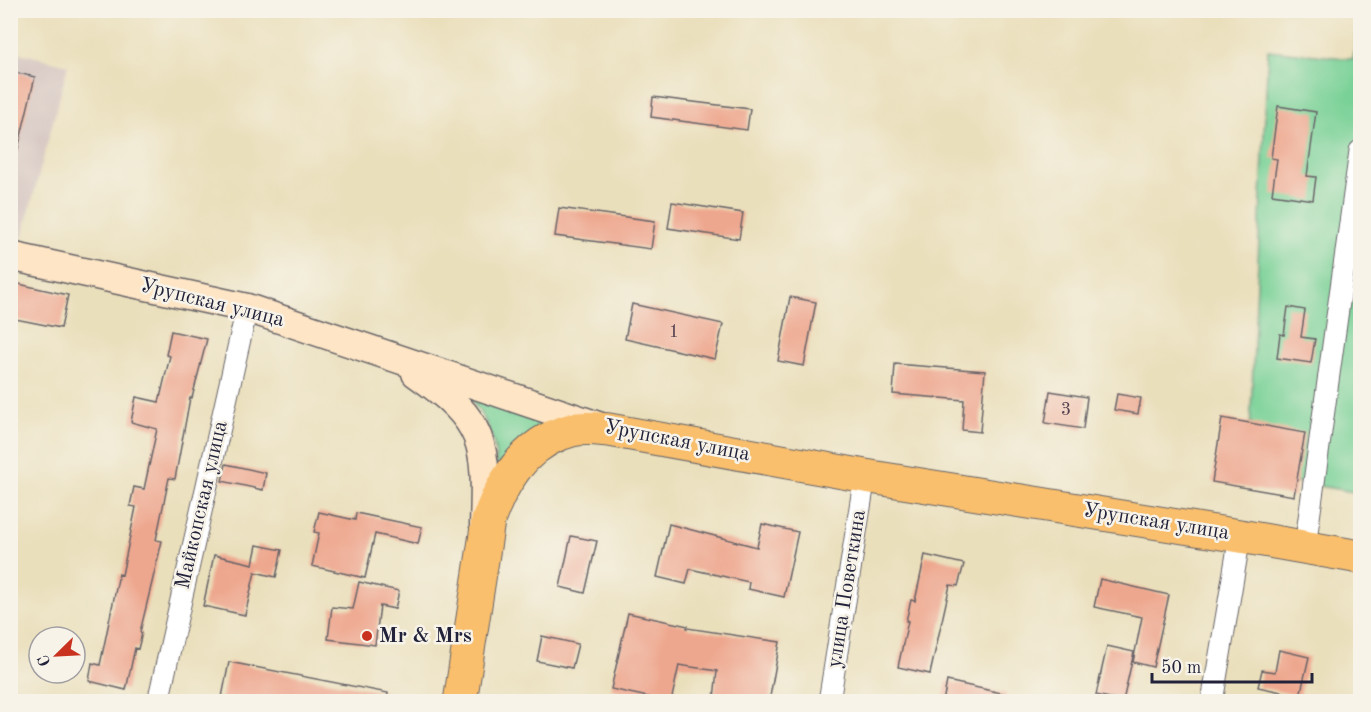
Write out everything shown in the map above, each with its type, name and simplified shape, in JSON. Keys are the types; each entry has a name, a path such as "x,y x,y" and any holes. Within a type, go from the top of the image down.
{"main road":[{"path":"460,702 488,521 497,496 508,476 526,456 552,437 573,429 609,430"},
{"name":"Урупская улица","path":"609,430 865,476 1360,557"}],"street":[{"path":"1305,548 1360,152"},
{"name":"Урупская улица","path":"10,256 247,308 609,430"},
{"name":"Майкопская улица","path":"158,702 247,308"},
{"path":"381,353 437,388 456,404 471,422 480,441 486,477 483,554"},
{"name":"улица Поветкина","path":"829,702 865,476"},
{"path":"1212,702 1240,536"}],"shaded area":[{"path":"11,51 68,65 21,242 11,239"}],"green space":[{"path":"1360,11 1360,493 1248,474 1268,50 1353,59"},
{"path":"467,394 544,424 496,467 496,456 489,428"}],"building":[{"path":"10,71 35,77 17,153 10,152"},
{"path":"653,97 750,109 747,130 651,117"},
{"path":"1278,106 1316,112 1307,176 1316,177 1313,200 1272,194 1277,159 1271,158"},
{"path":"672,202 743,213 739,239 668,228"},
{"path":"559,208 655,221 651,249 555,236"},
{"path":"10,282 68,295 61,328 10,318"},
{"path":"790,297 816,302 804,366 778,361"},
{"path":"632,304 723,324 715,359 625,339"},
{"path":"1288,307 1305,310 1301,337 1315,339 1311,363 1277,358 1280,334 1284,335"},
{"path":"171,331 207,339 192,398 190,398 175,479 169,478 156,540 162,541 140,632 142,633 138,649 135,648 126,690 89,681 92,663 100,665 119,574 122,575 136,507 130,506 134,487 144,489 157,429 131,422 136,397 159,402 170,356 166,355"},
{"path":"895,364 985,371 980,432 962,430 964,400 893,394"},
{"path":"1050,391 1087,397 1083,429 1045,423"},
{"path":"1117,394 1141,398 1138,414 1114,410"},
{"path":"1222,418 1305,433 1294,496 1212,482"},
{"path":"226,464 266,473 263,490 222,481"},
{"path":"319,512 355,520 356,513 422,527 418,544 375,534 365,578 312,566 319,533 314,532"},
{"path":"669,524 757,547 762,524 798,532 784,597 748,589 749,582 690,569 686,584 657,577"},
{"path":"571,536 597,541 585,593 560,587"},
{"path":"257,545 282,550 276,577 255,572 245,615 203,606 214,555 253,564"},
{"path":"925,555 964,564 958,586 950,585 930,674 898,667 911,600 915,601"},
{"path":"1100,579 1169,595 1153,667 1133,662 1142,617 1094,607"},
{"path":"359,582 399,591 395,609 380,606 375,645 328,639 332,607 353,609"},
{"path":"628,613 688,626 687,628 780,642 769,702 714,698 717,671 679,665 671,702 611,689"},
{"path":"542,636 578,644 572,668 537,661"},
{"path":"1107,646 1134,652 1123,701 1096,695"},
{"path":"1279,650 1309,657 1300,696 1258,687 1262,670 1275,672"},
{"path":"229,662 388,693 387,702 221,702"},
{"path":"947,681 1006,694 1005,702 943,702"}],"place":[{"name":"Mr & Mrs","path":"367,636"}]}
